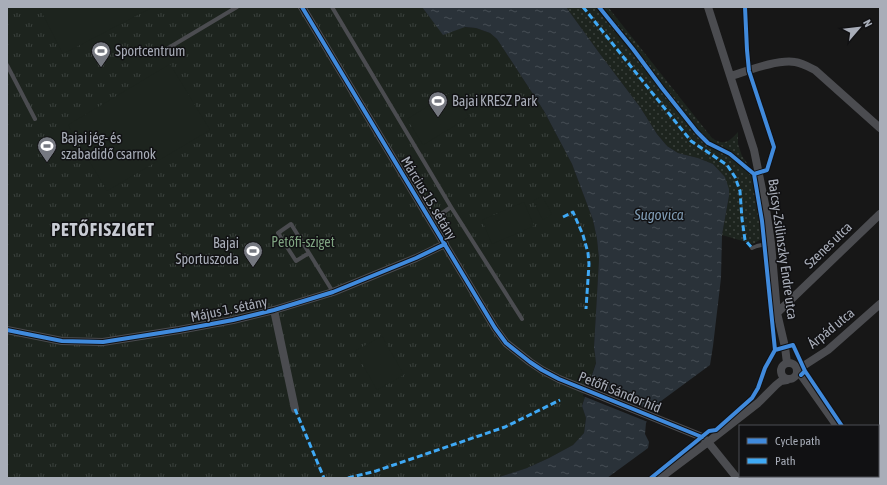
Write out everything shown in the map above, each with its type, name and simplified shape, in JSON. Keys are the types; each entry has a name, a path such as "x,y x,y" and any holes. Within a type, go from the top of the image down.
{"street":[{"name":"Március 15. sétány","path":"302,7 495,328 506,343 530,362 560,379"},
{"name":"Bajcsy-Zsilinszky Endre utca","path":"708,7 754,150 771,243 777,313 785,347 784,371"},
{"path":"731,76 781,62 794,62 805,65 815,70 880,128"},
{"name":"Szenes utca","path":"777,313 880,214"},
{"name":"Május 1. sétány","path":"7,330 62,341 103,342 233,320 274,310 333,292 416,258 445,244"},
{"name":"Árpád utca","path":"784,371 794,378 797,371 828,350 880,304"},
{"path":"274,310 295,409"},
{"path":"660,478 758,403 776,385 784,371 794,364 797,371 836,425"},
{"name":"Petőfi Sándor híd","path":"560,379 702,437 708,442"},
{"path":"708,442 736,478"}],"lane":[{"path":"165,50 237,7"},
{"path":"332,7 451,207 522,319"},
{"path":"7,65 35,119"},
{"path":"431,221 451,207"},
{"path":"309,253 296,261 278,233 291,224 309,253 333,292"},
{"path":"752,248 771,243"}],"green space":[{"name":"Petőfi-sziget","path":"7,7 422,7 443,34 464,27 476,28 490,33 497,39 544,111 572,164 593,220 599,259 594,347 596,362 582,406 586,418 584,433 573,445 549,458 527,468 496,478 7,478"},
{"path":"39,7 153,7 63,54"},
{"path":"566,7 608,7 712,138 720,142 726,142 738,132 738,144 742,156 752,175 763,238 753,244 722,235 729,196 725,177 713,164 698,158 678,153 667,146"},
{"path":"170,64 210,130 107,191 68,125"},
{"name":"Bajai KRESZ Park","path":"453,91 469,117 423,145 407,119"},
{"path":"542,196 552,214 543,220 533,201"},
{"path":"524,202 534,226 492,244 482,220"},
{"path":"382,336 404,375 377,390 355,351"}],"water":[{"name":"Sugovica","path":"422,7 566,7 667,146 678,153 698,158 713,164 725,177 729,189 729,196 722,235 721,278 710,365 657,404 646,423 645,434 649,442 648,448 607,478 496,478 527,468 549,458 573,445 584,433 586,418 582,406 596,363 594,347 599,259 597,239 593,220 572,164 544,111 497,39 490,33 476,28 465,27 443,35"}],"pier":[{"path":"587,384 655,412 648,422 583,396"}],"marked path":[{"path":"583,7 691,141 727,165 735,177 740,191 745,240 752,248"},
{"path":"563,217 573,212 583,235 588,253 589,264 586,309"},
{"path":"348,478 376,471 505,427 560,400"},
{"path":"295,409 324,478"}],"cycle path":[{"path":"302,7 495,328 506,343 530,362 559,379 702,437"},
{"path":"599,7 697,132 708,143 730,154 754,174 762,221 775,350 765,368 758,388 752,398 716,430 709,431 651,478"},
{"path":"745,7 749,71 774,147 767,170 754,174"},
{"path":"7,330 62,341 103,342 233,320 274,310 333,292 416,258 445,244"},
{"path":"775,350 793,345 805,371 801,375"},
{"path":"805,371 841,425"}],"place":[{"name":"Sportcentrum","path":"101,68"},
{"name":"Bajai KRESZ Park","path":"438,118"},
{"name":"Bajai jég- és szabadidő csarnok","path":"47,163"},
{"name":"Bajai Sportuszoda","path":"253,268"}],"district":[{"name":"PETŐFISZIGET","path":"103,230"}]}
